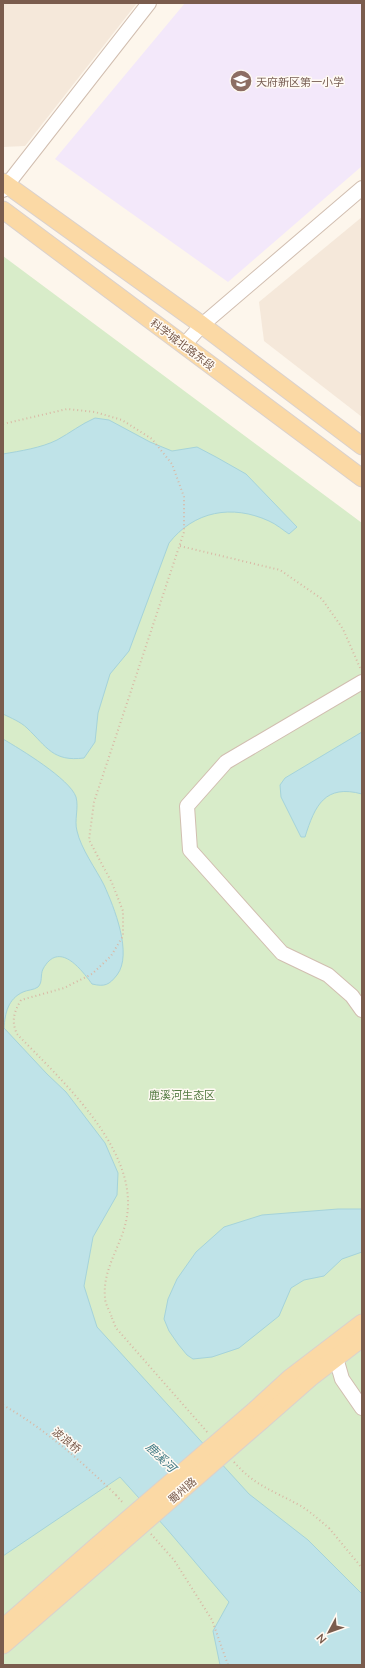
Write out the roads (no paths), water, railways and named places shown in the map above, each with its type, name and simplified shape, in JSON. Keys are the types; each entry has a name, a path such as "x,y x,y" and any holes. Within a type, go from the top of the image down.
{"main road":[{"path":"4,186 202,325 362,446"},
{"name":"科学城北路东段","path":"3,210 362,478"},
{"name":"蜀州路","path":"257,1416 290,1378 362,1323"},
{"name":"蜀州路","path":"3,1628 102,1550 257,1416 362,1338"},
{"name":"蜀州路","path":"3,1645 102,1550"}],"street":[{"path":"4,186 148,3"},
{"path":"184,346 202,325 362,188"},
{"path":"362,682 226,762 187,806 190,850 282,953 328,975 352,996 362,1010"},
{"path":"336,1358 342,1378 362,1408"}],"water":[{"path":"95,418 109,420 150,442 172,451 197,447 216,457 246,474 297,527 289,534 272,522 255,516 228,512 202,517 179,532 169,543 129,651 110,674 98,713 95,742 84,758 73,759 65,758 51,752 25,726 3,714 3,454 51,443"},
{"path":"362,732 362,794 339,792 330,795 323,800 313,815 305,837 301,837 281,797 280,785 285,778"},
{"name":"鹿溪河","path":"3,739 55,773 72,790 77,801 76,827 79,838 108,894 117,918 123,943 121,966 117,975 109,983 104,985 92,984 76,965 63,957 56,957 49,961 43,969 38,987 23,992 14,998 6,1012 4,1028 66,1092 105,1143 118,1173 117,1195 93,1237 84,1286 97,1327 249,1494 308,1540 362,1594 362,1665 220,1665 213,1631 229,1602 120,1477 3,1556"},
{"path":"338,1209 362,1209 362,1252 342,1259 324,1276 304,1280 291,1288 279,1316 239,1348 212,1357 193,1359 187,1355 169,1331 164,1319 168,1299 177,1279 196,1252 224,1227 262,1215"}],"place":[{"name":"天府新区第一小学","path":"241,81"}],"park label":[{"name":"鹿溪河生态区","path":"182,1094"}]}
